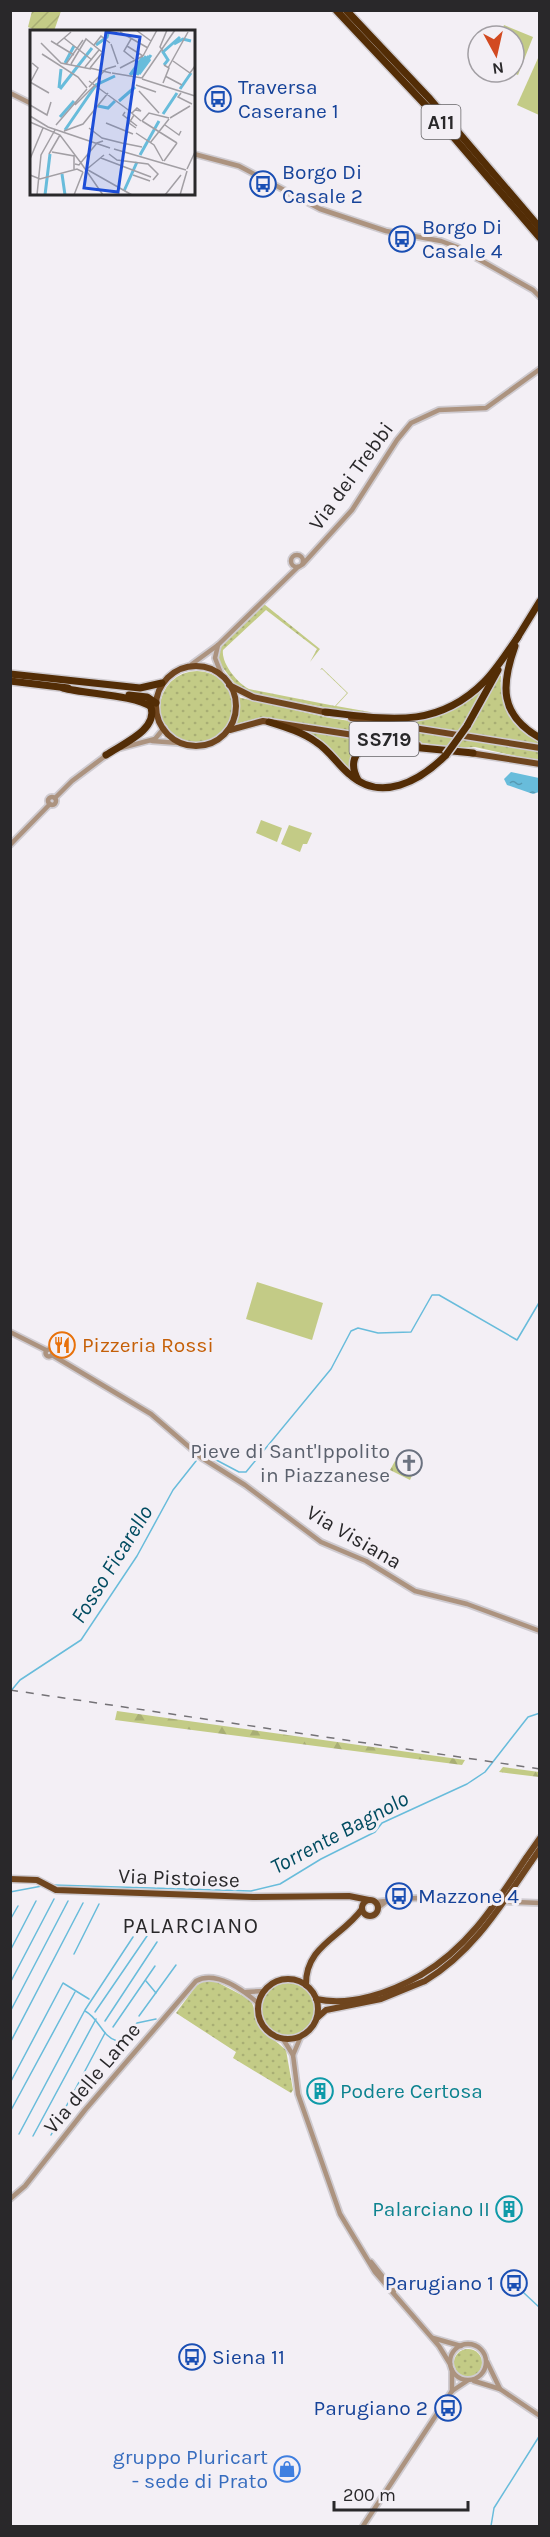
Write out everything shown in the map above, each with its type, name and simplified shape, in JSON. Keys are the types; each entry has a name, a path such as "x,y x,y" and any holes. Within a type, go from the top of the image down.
{"highway":[{"name":"A11","path":"336,10 431,111 540,238"},
{"name":"A11","path":"346,10 430,99 540,228"},
{"path":"269,722 318,743 359,782 375,788 401,785 423,775 446,755 467,726 540,601"},
{"path":"326,712 389,720 422,717 442,711 466,698 486,680 518,638"},
{"path":"518,638 507,669 506,698 510,710 522,728 540,738"},
{"path":"10,674 140,688 162,683"},
{"path":"10,681 143,696 156,703"},
{"path":"63,687 84,693 141,701 151,707 153,717 149,725 106,755"},
{"path":"359,782 354,773 355,754 370,743 473,753"}],"main road":[{"name":"SS719","path":"179,743 195,748 208,747 222,740 230,730 236,707 229,685 222,676 208,667 192,664"},
{"path":"179,743 164,728 156,703 162,683 174,670 192,664"},
{"name":"SS719","path":"229,685 253,697 326,712 540,748"},
{"name":"SS719","path":"230,730 251,722 269,722 540,764"},
{"path":"355,1920 375,1914 374,1903 362,1908 355,1920 316,1953 307,1968 291,1979 278,1981 264,1991 258,2003 262,2024 271,2034 283,2039 301,2036 310,2029 317,2018 329,2009 388,1997 423,1978 471,1935 528,1860 540,1838"},
{"path":"528,1860 540,1850"},
{"name":"Via Pistoiese","path":"10,1879 39,1880 56,1890 253,1898 349,1896 374,1903"},
{"path":"349,1896 369,1916"},
{"path":"306,1985 307,1968"},
{"path":"316,1999 334,2002 366,1997 423,1978"},
{"path":"291,1979 306,1985 316,1999 317,2018"}],"street":[{"path":"10,93 30,103"},
{"path":"195,154 239,166 320,209 386,231 441,241 540,292"},
{"path":"533,290 540,297"},
{"name":"Via dei Trebbi","path":"298,567 317,550 352,510 397,440 411,423 439,410 486,408 540,369"},
{"name":"Via dei Trebbi","path":"300,555 317,550"},
{"path":"290,575 293,556 300,555 303,564"},
{"path":"192,664 218,645 298,567 291,564"},
{"path":"218,645 216,658 222,676"},
{"path":"10,845 50,804 50,798 55,798 72,781 106,755 149,741 159,735 164,728"},
{"path":"149,741 179,743"},
{"name":"Via Visiana","path":"10,1332 46,1350 46,1355 52,1355 151,1414 202,1458 245,1485 321,1542 366,1561 415,1591 467,1604 540,1631"},
{"name":"Via Pistoiese","path":"374,1903 416,1898 540,1903"},
{"name":"Via delle Lame","path":"10,2199 25,2186 85,2110 199,1978 214,1978 246,1992"},
{"path":"246,1992 264,1991"},
{"path":"246,1992 258,2003"},
{"path":"293,2055 301,2036"},
{"path":"283,2039 293,2055 301,2106 335,2201 346,2226 365,2256 381,2272 458,2377 500,2389 540,2415"},
{"path":"430,2337 461,2346 477,2346 484,2353 486,2362 500,2389"},
{"path":"452,2391 453,2353 461,2346"},
{"path":"363,2526 452,2391 483,2374 486,2362"}],"green space":[{"path":"32,11 61,11 54,30 35,30 28,27"},
{"path":"526,34 533,37 526,55"},
{"path":"539,56 540,115 517,105"},
{"path":"264,604 320,649 310,662 317,649 266,610 223,650 227,666 240,682 249,689 335,706 347,693 322,669 320,670 322,668 348,693 336,706 370,712 375,717 245,692 236,685 217,660 218,650"},
{"path":"197,671 218,677 228,687 234,708 228,729 218,739 197,745 176,739 166,729 160,708 166,687 176,677"},
{"path":"498,676 501,676 502,697 510,715 522,730 539,741 538,744 397,723 441,714 480,687 482,691 464,723 471,725"},
{"path":"237,697 330,718 539,750 539,761 475,747 456,748 259,718 236,724"},
{"path":"297,729 373,741 351,764 351,773"},
{"path":"261,820 282,828 277,842 256,833"},
{"path":"289,825 312,833 300,852 281,844"},
{"path":"257,1282 323,1303 312,1340 246,1319"},
{"path":"395,1461 414,1471 410,1480 390,1470"},
{"path":"117,1711 465,1760 462,1765 115,1720"},
{"path":"503,1767 539,1772 539,1777 499,1772"},
{"path":"205,1980 215,1981 251,2000 261,2029 286,2050 293,2090 291,2093 233,2058 236,2052 176,2013 196,1986"},
{"path":"288,1983 298,1985 307,1991 313,2000 315,2010 313,2020 307,2029 298,2035 288,2037 278,2035 269,2029 263,2020 261,2010 263,2000 269,1991 278,1985"},
{"path":"468,2349 478,2353 482,2363 478,2373 468,2377 458,2373 454,2363 458,2353"}],"water":[{"path":"511,772 539,778 539,792 533,794 507,785 504,779"}],"waterway":[{"name":"Fosso Ficarello","path":"203,1453 239,1472 246,1472 331,1369 351,1331 358,1328 378,1333 411,1332 432,1295 439,1295 517,1340 540,1301"},
{"name":"Fosso Ficarello","path":"10,1692 20,1680 81,1640 137,1556 173,1490 196,1461"},
{"name":"Torrente Bagnolo","path":"53,1885 251,1891 280,1884 321,1859 375,1832 382,1823 467,1784 485,1772 528,1717 540,1713"},
{"name":"Torrente Bagnolo","path":"10,1892 42,1886"},
{"path":"10,1983 54,1899"},
{"path":"10,1951 36,1901"},
{"path":"10,2012 68,1901"},
{"path":"10,2043 83,1903"},
{"path":"74,1954 99,1904"},
{"path":"10,1920 18,1906"},
{"path":"95,2012 147,1936"},
{"path":"19,2134 85,2010 133,1937"},
{"path":"105,2021 157,1942"},
{"path":"139,2016 176,1965"},
{"path":"113,2027 155,1966"},
{"path":"146,1981 156,1993"},
{"path":"10,2083 63,1983 89,1999"},
{"path":"10,2112 75,1992"},
{"path":"85,2011 94,2018 108,2036 117,2041 137,2023 156,2019"},
{"path":"33,2136 96,2019"},
{"path":"51,2135 105,2033"},
{"path":"524,2293 540,2308"},
{"path":"491,2526 494,2508 540,2435"}],"railway":[{"path":"10,1690 540,1769"}],"place":[{"name":"Traversa Caserane 1","path":"218,99"},
{"name":"Borgo Di Casale 2","path":"263,184"},
{"name":"Borgo Di Casale 4","path":"402,239"},
{"name":"Pizzeria Rossi","path":"62,1345"},
{"name":"Pieve di Sant'Ippolito in Piazzanese","path":"409,1463"},
{"name":"Mazzone 4","path":"399,1896"},
{"name":"Podere Certosa","path":"320,2091"},
{"name":"Palarciano II","path":"509,2209"},
{"name":"Parugiano 1","path":"514,2283"},
{"name":"Siena 11","path":"192,2357"},
{"name":"Parugiano 2","path":"448,2408"},
{"name":"gruppo Pluricart - sede di Prato","path":"287,2469"}],"district":[{"name":"PALARCIANO","path":"191,1925"}]}
